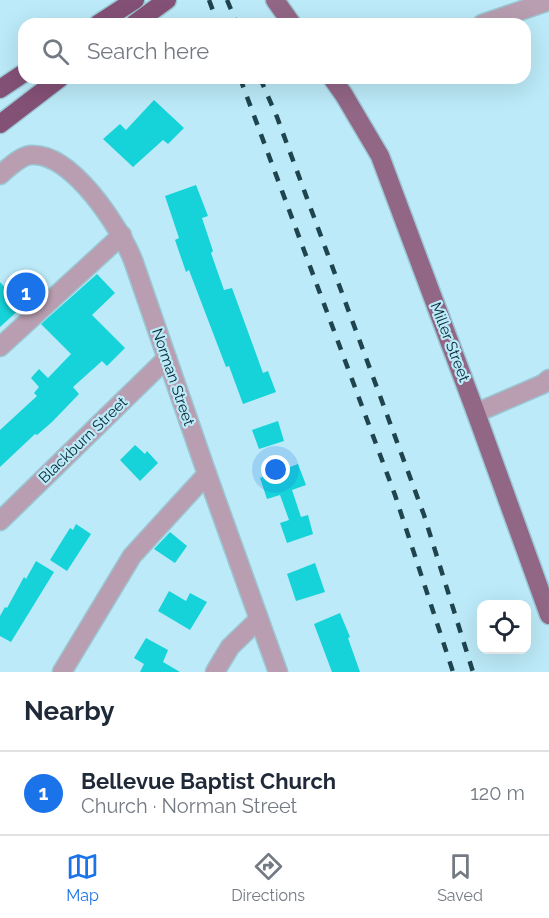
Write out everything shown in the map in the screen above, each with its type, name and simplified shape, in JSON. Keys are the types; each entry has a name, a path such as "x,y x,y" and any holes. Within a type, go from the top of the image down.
{"highway":[{"path":"107,18 135,0"},
{"path":"142,18 164,2"},
{"path":"0,89 18,77"},
{"path":"0,124 52,84"}],"main road":[{"path":"274,0 288,18"},
{"name":"Miller Street","path":"336,84 380,156 549,615"}],"street":[{"path":"499,18 549,0"},
{"name":"Norman Street","path":"0,175 13,164 30,155 46,157 65,168 99,200 122,235 133,260 278,672"},
{"path":"0,347 122,235"},
{"name":"Blackburn Street","path":"0,521 167,358"},
{"path":"476,412 543,384 549,379"},
{"path":"62,672 132,556 207,474"},
{"path":"215,672 230,647 259,619"}],"building":[{"path":"154,100 184,128 168,144 163,140 133,167 103,139 120,124 126,130"},
{"path":"196,185 208,216 202,218 224,290 232,288 263,373 268,371 276,392 243,404 229,366 226,367 189,270 186,272 175,240 179,238 165,196"},
{"path":"97,274 115,293 92,315 125,348 107,366 102,361 73,387 79,394 52,422 37,435 35,434 0,467 0,430 37,396 34,393 39,387 31,378 39,369 48,378 71,354 41,324"},
{"path":"0,282 22,307 0,327"},
{"path":"278,421 284,441 259,449 252,430"},
{"path":"135,445 145,454 147,451 158,463 140,481 120,460"},
{"path":"298,464 306,485 292,490 301,517 308,515 313,534 287,543 280,523 289,520 280,495 267,499 260,478"},
{"path":"76,524 91,534 67,571 50,560 70,528 73,530"},
{"path":"170,532 187,546 175,563 154,549"},
{"path":"36,561 54,572 11,642 0,636 0,616"},
{"path":"315,563 325,592 296,601 287,574"},
{"path":"169,591 186,601 190,593 207,602 190,630 158,611"},
{"path":"340,613 360,672 332,672 314,624"},
{"path":"146,638 168,650 163,662 180,672 140,672 144,664 134,658"}],"railway":[{"path":"209,0 216,18"},
{"path":"227,0 234,18"},
{"path":"242,84 395,495 453,672"},
{"path":"263,84 277,117 424,515 473,672"}],"place":[{"name":"Bellevue Baptist Church","path":"26,292"}]}
